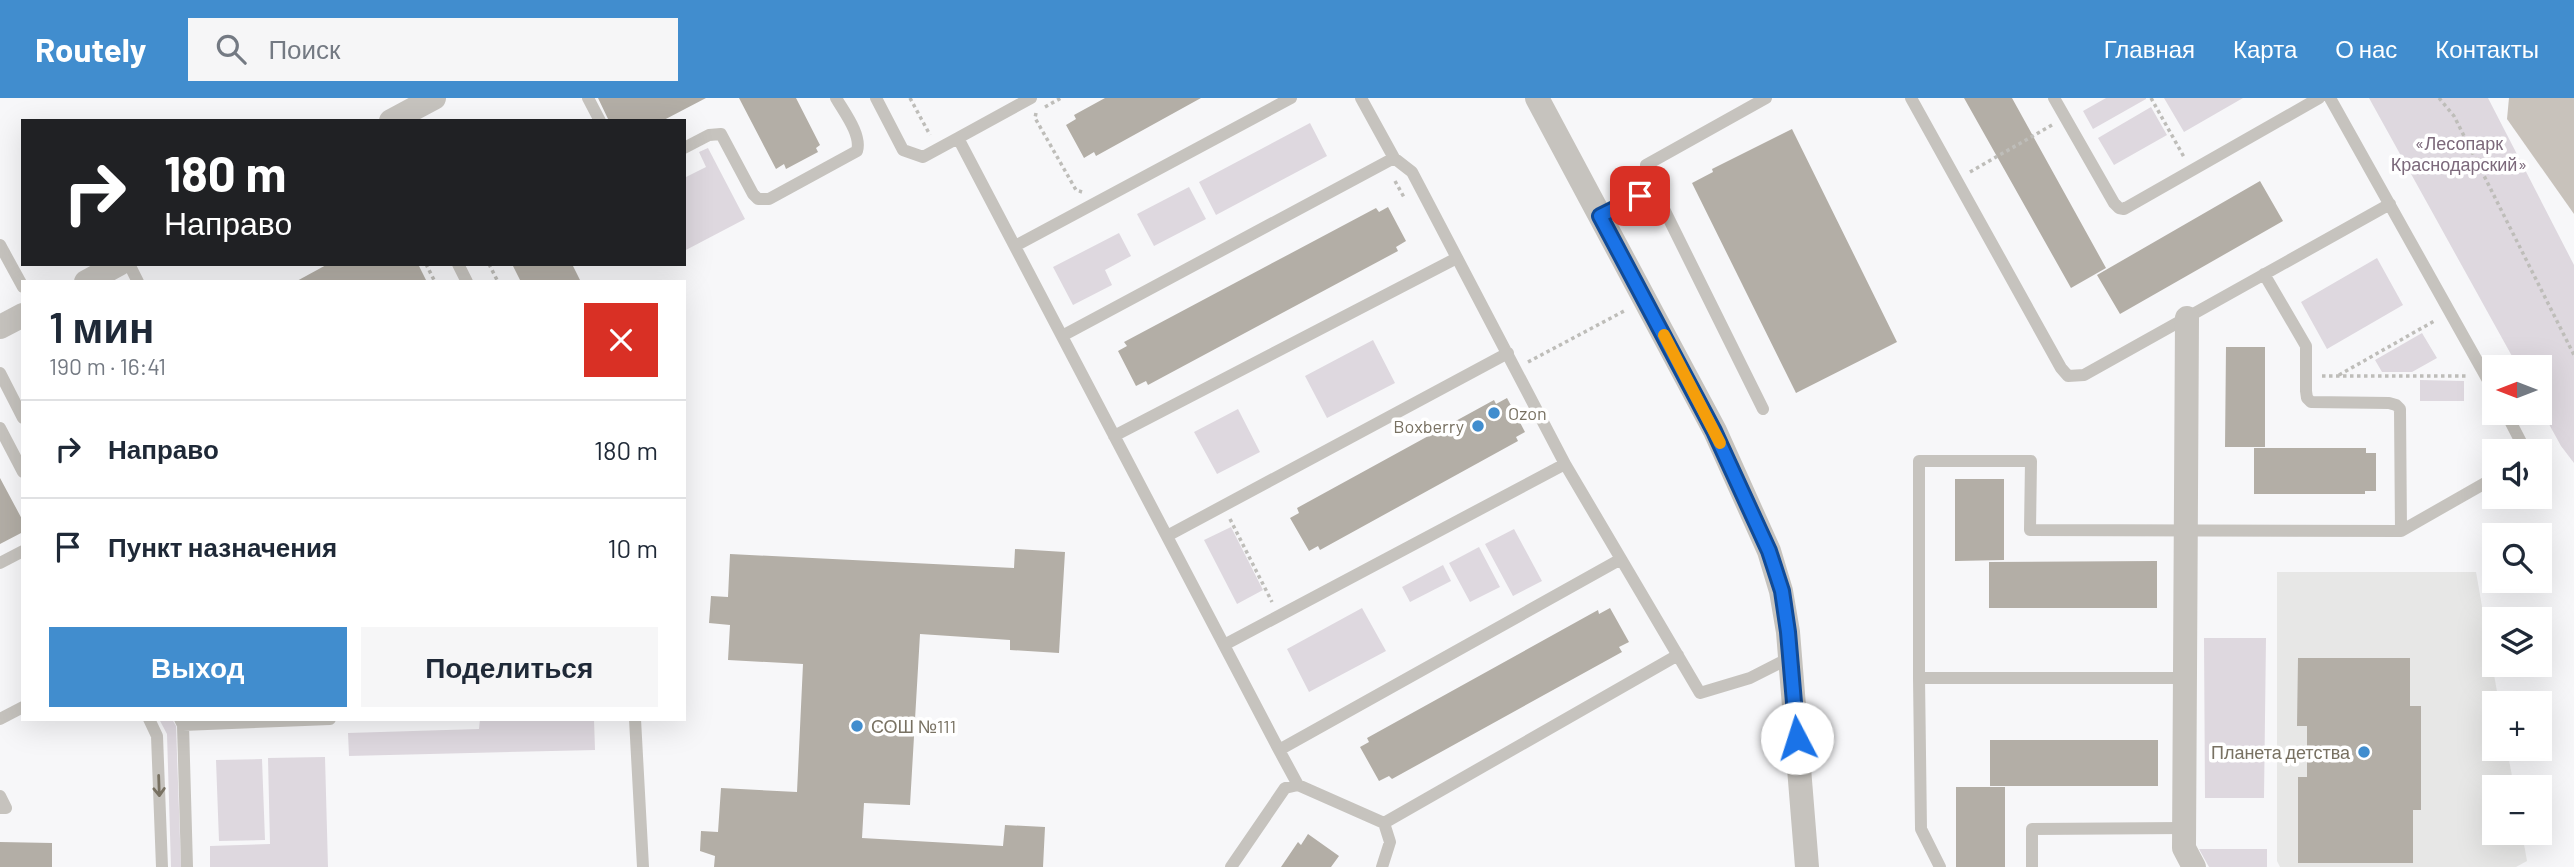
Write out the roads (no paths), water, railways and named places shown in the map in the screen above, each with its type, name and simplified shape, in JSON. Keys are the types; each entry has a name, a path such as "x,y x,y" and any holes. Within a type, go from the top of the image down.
{"street":[{"path":"395,119 434,98"},
{"path":"1537,98 1714,431 1769,551 1782,591 1791,657 1807,867"},
{"path":"90,280 115,266"},
{"path":"0,327 21,316"},
{"path":"2187,318 2185,848 2194,867"}],"lane":[{"path":"588,98 599,119"},
{"path":"686,147 709,135 720,134 753,194 758,199 769,199 857,151 857,137 836,98"},
{"path":"876,98 903,150 923,157 1031,98"},
{"path":"1015,246 1291,98"},
{"path":"1361,98 1394,158 1412,172 1565,464 1700,692 1750,678 1791,657"},
{"path":"1763,409 1646,174 1646,165 1766,98"},
{"path":"1911,98 2061,369 2068,376 2084,375 2390,204"},
{"path":"2054,98 2119,208 2129,207 2319,98"},
{"path":"2330,98 2482,371"},
{"path":"958,138 1298,785"},
{"path":"1062,335 1394,158"},
{"path":"1600,216 1654,189"},
{"path":"0,245 21,283"},
{"path":"1114,436 1457,258"},
{"path":"2264,274 2306,346 2306,398 2311,402 2389,403 2400,409 2401,531"},
{"path":"1167,536 1508,353"},
{"path":"0,373 21,414"},
{"path":"0,428 21,468"},
{"path":"1940,867 1921,829 1919,461 2031,461 2030,530 2401,531 2482,485"},
{"path":"1224,645 1565,464"},
{"path":"0,562 21,552"},
{"path":"1279,750 1621,559"},
{"path":"1384,823 1678,655"},
{"path":"1919,678 2185,678"},
{"path":"0,719 21,708"},
{"path":"150,721 158,736 162,867"},
{"path":"187,867 181,722 231,721"},
{"path":"635,721 643,867"},
{"path":"1231,867 1285,788 1298,785 1384,823 1390,842 1382,867"},
{"path":"0,796 6,808 0,808"},
{"path":"2032,867 2032,829 2185,828"}],"place":[{"name":"Ozon","path":"1494,413"},
{"name":"Boxberry","path":"1478,426"},
{"name":"СОШ №111","path":"857,726"},
{"name":"Планета детства","path":"2364,752"}],"park label":[{"name":"«Лесопарк Краснодарский»","path":"2459,153"}]}
